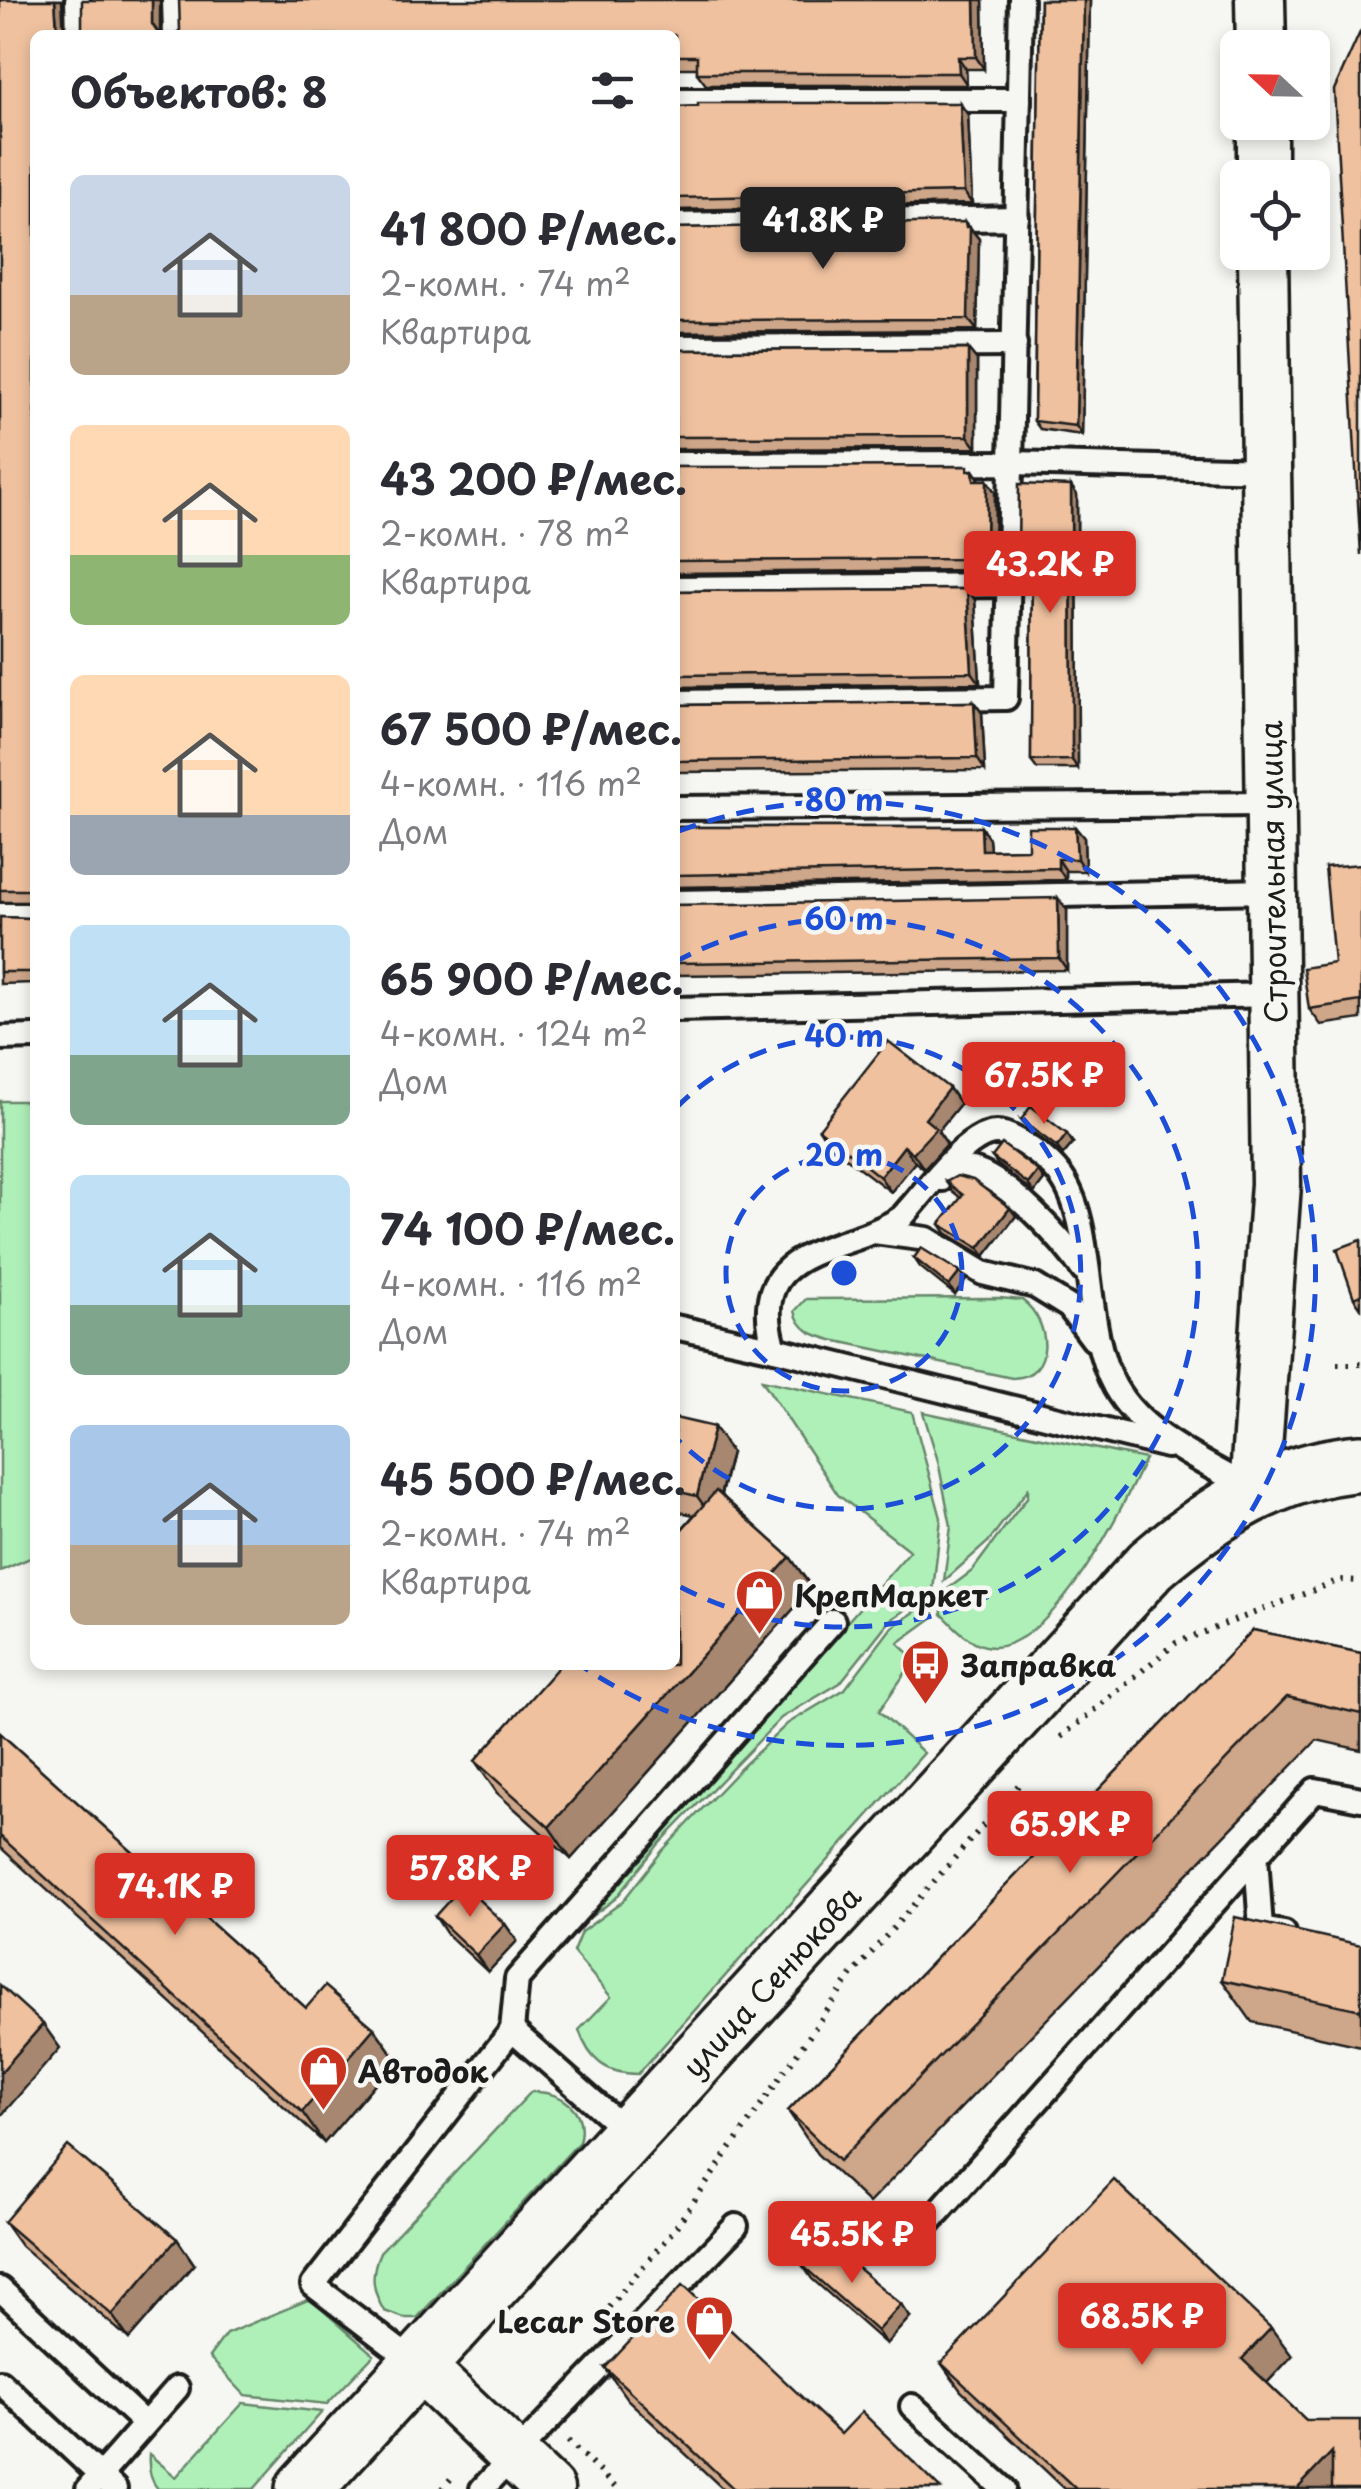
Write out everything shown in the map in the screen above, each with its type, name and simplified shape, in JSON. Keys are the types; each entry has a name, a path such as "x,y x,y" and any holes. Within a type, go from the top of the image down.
{"main road":[{"name":"улица Сенюкова","path":"304,2489 1151,1566 1201,1525 1254,1491 1302,1472 1361,1464"}],"street":[{"path":"1260,0 1261,30"},
{"name":"Строительная улица","path":"1254,1491 1276,1184 1264,270"},
{"path":"418,2365 497,2460 549,2489"}],"lane":[{"path":"77,0 78,30"},
{"path":"174,0 174,30"},
{"path":"680,702 1006,698 1021,0"},
{"path":"680,100 1019,100"},
{"path":"680,225 1017,218"},
{"path":"680,347 1015,345"},
{"path":"680,464 1013,463 1266,470"},
{"path":"680,588 1010,585"},
{"path":"680,808 1271,804"},
{"path":"680,902 1272,891"},
{"path":"0,916 30,915"},
{"path":"680,1009 1273,995"},
{"path":"0,1038 30,1037"},
{"path":"775,1349 770,1332 773,1294 789,1267 833,1243 871,1232 902,1217 972,1142 996,1132 1008,1133 1039,1154 1061,1176 1080,1226 1100,1351"},
{"path":"924,1192 955,1171 973,1170 1051,1228 1087,1277"},
{"path":"871,1232 927,1239 982,1273 1052,1294 1069,1307 1100,1351 1117,1390 1138,1418 1254,1491"},
{"path":"680,1329 1187,1450"},
{"path":"418,2365 312,2286 512,2030 517,1979 832,1621"},
{"path":"925,2226 1315,1790 1361,1799"},
{"path":"1256,1856 1261,1928 1311,1939"},
{"path":"512,2030 630,2134"},
{"path":"497,2460 548,2421 736,2226"},
{"path":"0,2289 145,2424"},
{"path":"0,2382 101,2484 177,2388"},
{"path":"912,2406 1004,2489"}],"path":[{"path":"1337,1364 1361,1364"},
{"path":"1059,1739 1176,1643 1340,1580 1361,1581"},
{"path":"601,2316 674,2230 852,1976 1033,1768"},
{"path":"548,2421 617,2489"},
{"path":"442,2489 497,2460"}],"green space":[{"path":"0,1101 30,1101 30,1558 0,1571"},
{"path":"806,1299 1022,1300 1039,1321 1042,1358 1026,1375 1012,1378 832,1340 804,1328 795,1311"},
{"path":"762,1380 912,1412 941,1518 933,1591 889,1621 840,1683 781,1718 658,1845 616,1898 577,1927 910,1551 838,1495"},
{"path":"923,1412 1145,1459 1084,1571 1041,1623 1017,1640 994,1647 972,1640 942,1614 941,1594 972,1571 1028,1496 1028,1489 988,1542 944,1581 951,1526"},
{"path":"933,1600 934,1617 898,1643 915,1659 879,1711 924,1753 638,2074 600,2063 588,2050 579,2030 611,1997 573,1952 581,1932 622,1902 662,1851 787,1724 845,1689 892,1627"},
{"path":"531,2092 552,2095 570,2104 580,2120 579,2142 417,2318 384,2311 374,2282 380,2252"},
{"path":"310,2299 374,2355 327,2404 245,2395 209,2357 226,2334"},
{"path":"243,2403 322,2412 254,2489 158,2489 150,2473 149,2454 176,2477"}],"building":[{"path":"0,0 55,0 57,30 30,30 30,890 0,890"},
{"path":"82,0 152,0 152,24 156,30 82,30"},
{"path":"179,0 975,0 976,57 958,57 959,73 697,73 697,56 680,56 680,30 180,30"},
{"path":"1040,0 1084,0 1076,426 1034,421"},
{"path":"1361,30 1361,555 1334,90"},
{"path":"960,103 964,192 680,198 680,107"},
{"path":"965,222 970,227 968,319 680,320 680,228"},
{"path":"968,349 968,436 680,437 680,350"},
{"path":"968,466 968,471 973,470 974,480 987,480 986,545 965,546 966,559 680,561 680,467"},
{"path":"1019,484 1071,486 1072,760 1031,761 1032,547 1018,548"},
{"path":"967,589 972,672 680,675 680,591"},
{"path":"974,702 977,758 680,761 680,705"},
{"path":"680,827 981,827 982,850 1028,849 1028,827 1075,827 1077,859 1058,859 1058,868 680,875"},
{"path":"1361,864 1361,1001 1309,1009 1303,968 1334,963 1325,867"},
{"path":"1058,898 1059,958 680,963 680,905"},
{"path":"30,916 30,972 0,972 0,917"},
{"path":"888,1041 949,1088 925,1119 936,1128 913,1153 904,1146 880,1177 819,1129"},
{"path":"1031,1106 1067,1134 1057,1147 1021,1120"},
{"path":"1002,1144 1038,1171 1028,1184 992,1157"},
{"path":"957,1176 973,1180 1010,1208 979,1248 940,1224 963,1195 946,1182"},
{"path":"1361,1240 1361,1295 1354,1298 1337,1249"},
{"path":"921,1248 960,1272 949,1286 914,1258"},
{"path":"680,1419 714,1427 697,1496 680,1492"},
{"path":"716,1491 790,1557 549,1827 475,1761 556,1670 680,1670 680,1531"},
{"path":"1253,1630 1361,1653 1361,1714 1287,1697 839,2161 788,2111"},
{"path":"0,1733 306,2008 325,1986 374,2028 302,2112 0,1836"},
{"path":"463,1885 505,1924 476,1955 435,1916"},
{"path":"1235,1917 1361,1945 1361,2010 1222,1980"},
{"path":"0,1985 43,2024 0,2073"},
{"path":"68,2146 177,2239 112,2315 4,2222"},
{"path":"1114,2180 1271,2328 1242,2359 1306,2420 1361,2420 1361,2489 1332,2489 1332,2452 1297,2489 1076,2489 941,2363"},
{"path":"825,2241 901,2304 877,2331 803,2266"},
{"path":"683,2285 841,2434 862,2412 941,2489 734,2489 605,2368"}],"place":[{"name":"КрепМаркет","path":"759,1636"},
{"name":"Заправка","path":"926,1706"},
{"name":"Автодок","path":"323,2112"},
{"name":"Lecar Store","path":"710,2362"}]}
